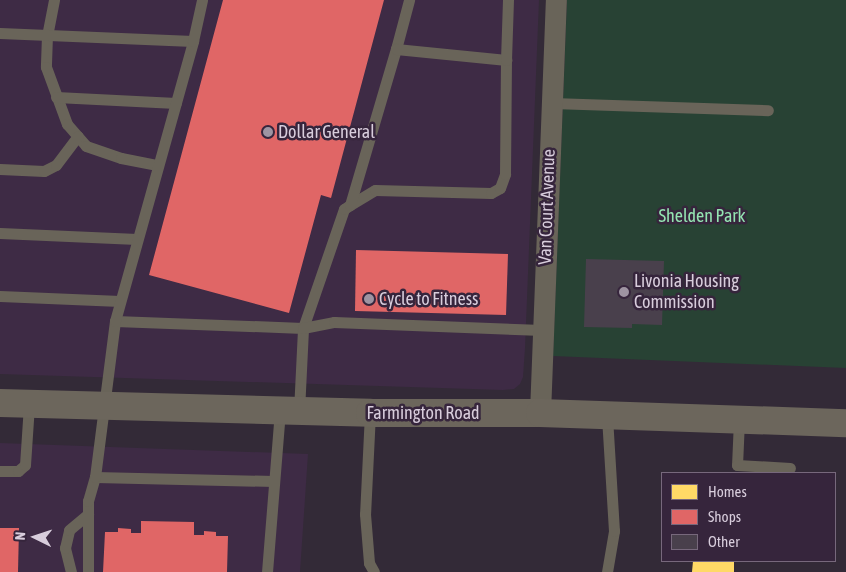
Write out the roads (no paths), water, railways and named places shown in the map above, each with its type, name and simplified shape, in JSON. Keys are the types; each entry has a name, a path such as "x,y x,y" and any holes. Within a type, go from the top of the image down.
{"street":[{"name":"Van Court Avenue","path":"540,413 556,0"},
{"name":"Farmington Road","path":"0,402 370,413 540,413 607,417 846,423"}],"lane":[{"path":"54,0 47,35 46,68 68,124 86,146 121,158 157,165"},
{"path":"88,572 88,501 95,477 115,321 157,165 193,42 202,0"},
{"path":"350,205 409,0"},
{"path":"267,572 274,481 289,411 303,328 344,209 375,190 491,192 500,188 505,174 508,0"},
{"path":"0,33 193,42"},
{"path":"396,49 506,60"},
{"path":"56,97 176,103"},
{"path":"552,103 768,110"},
{"path":"0,169 44,171 56,165 78,136"},
{"path":"0,233 137,239"},
{"path":"0,296 120,301"},
{"path":"115,321 303,328 334,322 542,330"},
{"path":"0,471 18,471 25,465 29,403"},
{"path":"370,413 365,514 369,563 374,572"},
{"path":"607,417 614,531 607,572"},
{"path":"739,420 737,469 790,468"},
{"path":"95,477 274,481"},
{"path":"71,572 66,548 69,530 88,514"}],"place":[{"name":"Dollar General","path":"268,132"},
{"name":"Livonia Housing Commission","path":"624,292"},
{"name":"Cycle to Fitness","path":"369,299"}],"park label":[{"name":"Shelden Park","path":"702,216"}]}
